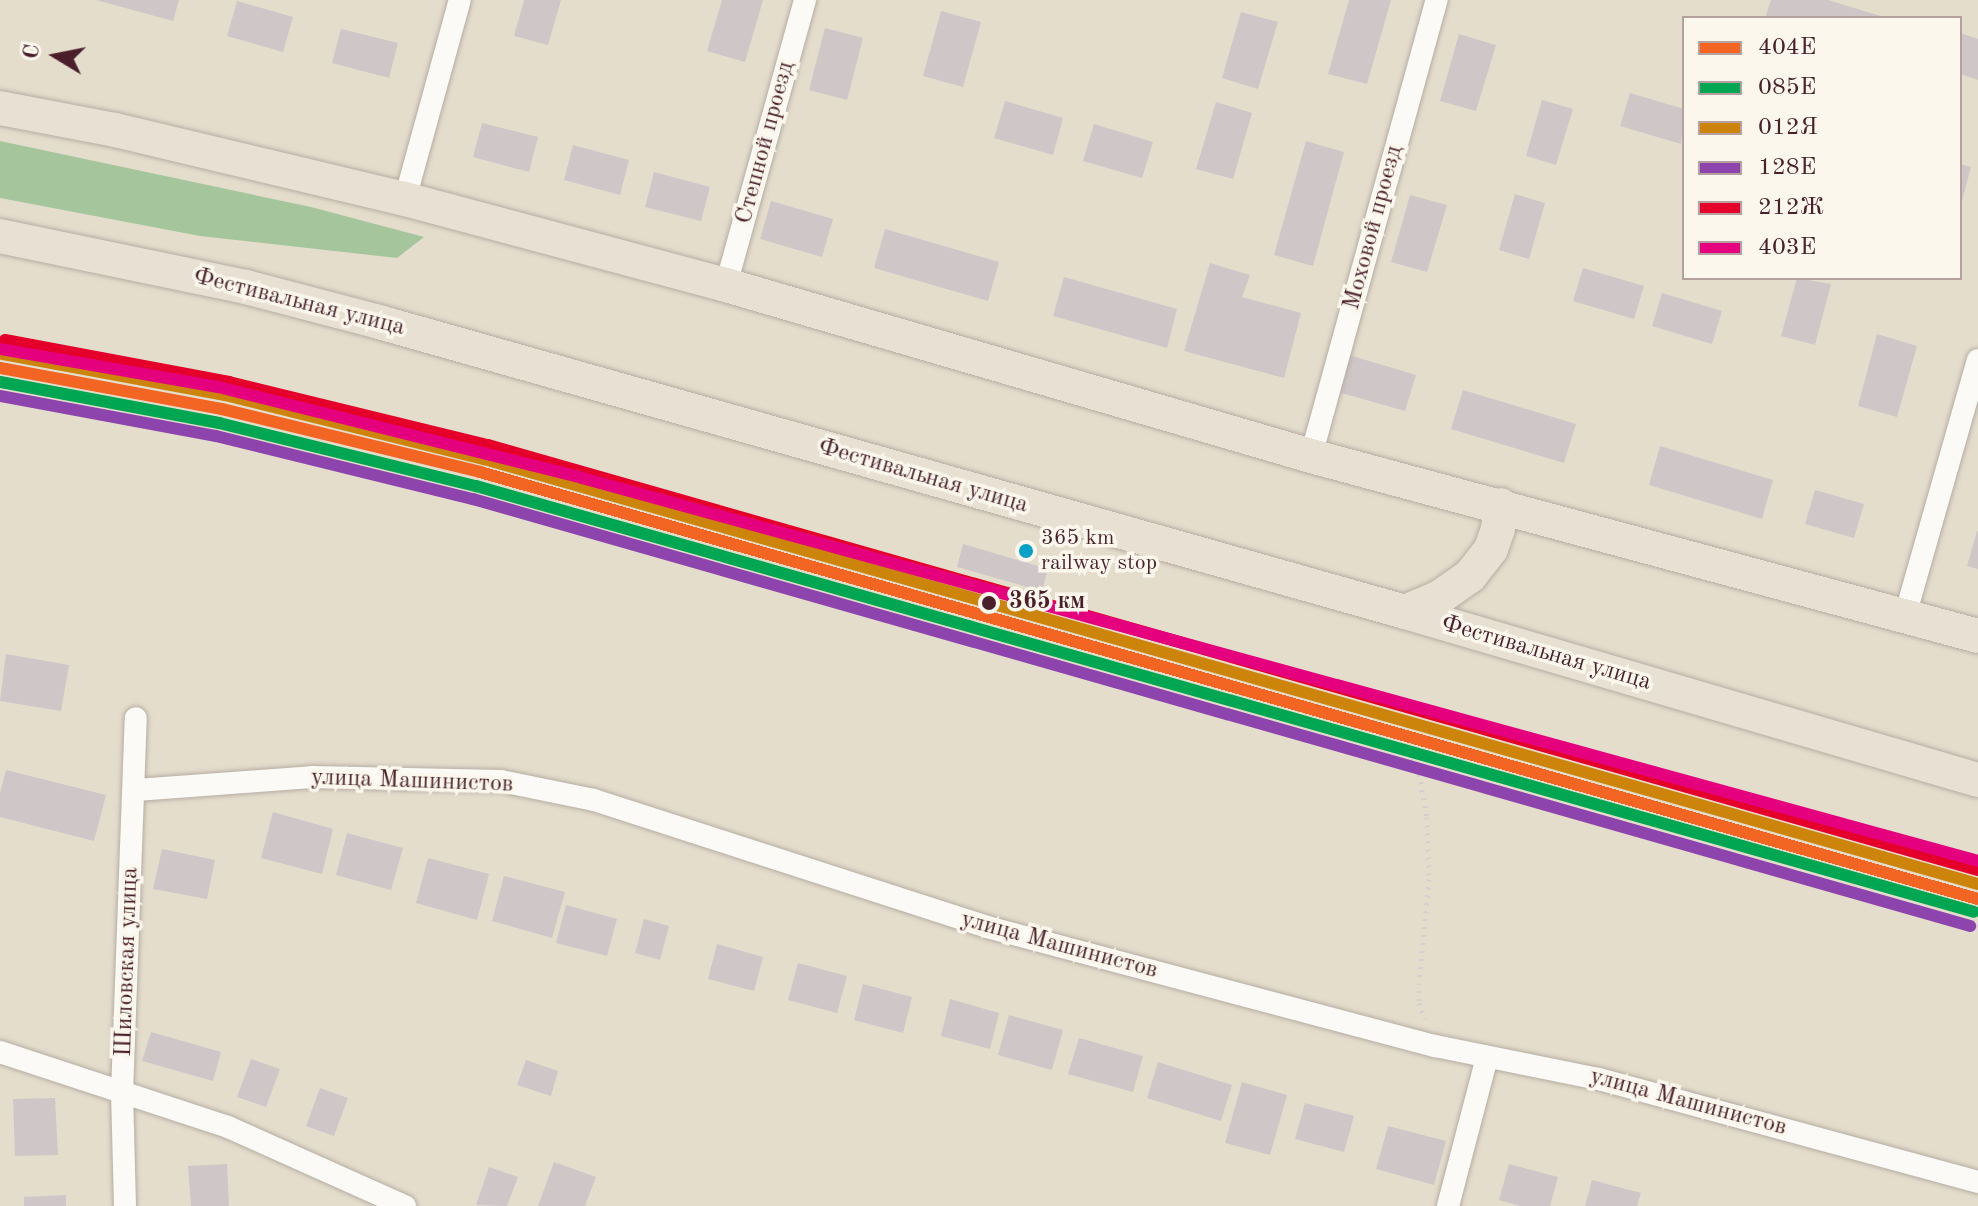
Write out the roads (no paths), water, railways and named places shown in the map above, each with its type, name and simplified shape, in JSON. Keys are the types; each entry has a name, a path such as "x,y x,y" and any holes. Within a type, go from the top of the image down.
{"main road":[{"path":"0,108 115,130 405,199 726,285 1311,456 1978,636"},
{"name":"Фестивальная улица","path":"0,236 246,287 379,322 1405,612 1978,780"},
{"path":"1405,612 1440,597 1470,576 1491,549 1501,505"}],"street":[{"path":"405,199 460,0"},
{"name":"Степной проезд","path":"726,285 805,0"},
{"name":"Моховой проезд","path":"1311,456 1437,0"},
{"path":"1905,616 1978,360"},
{"name":"Шиловская улица","path":"125,1206 122,1093 136,790 136,718"},
{"name":"улица Машинистов","path":"136,790 312,777 501,781 594,800 960,919 1435,1046 1584,1075 1978,1182"},
{"path":"0,1052 228,1127 405,1206"},
{"path":"1448,1206 1487,1057"}],"place":[{"name":"365 km railway stop","path":"1026,551"},
{"name":"365 км","path":"989,603"}]}
